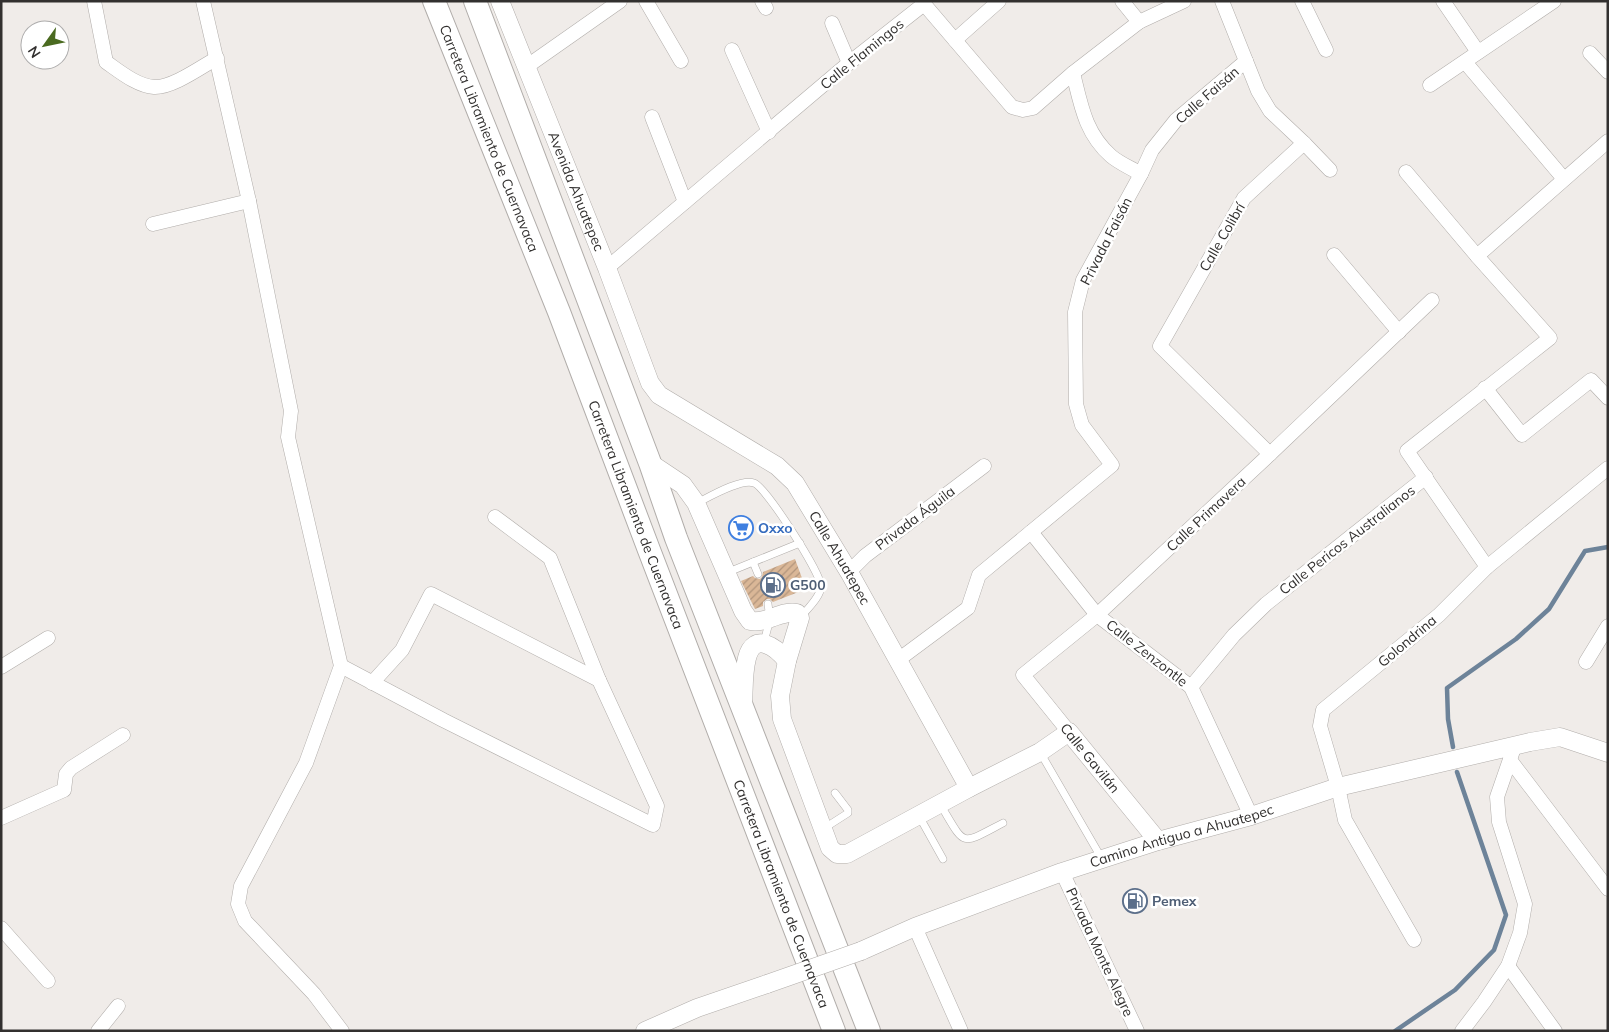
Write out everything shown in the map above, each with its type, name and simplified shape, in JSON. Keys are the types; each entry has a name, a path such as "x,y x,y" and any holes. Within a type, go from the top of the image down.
{"highway":[{"name":"Carretera Libramiento de Cuernavaca","path":"434,1 559,312 834,1031"},
{"name":"Carretera Libramiento de Cuernavaca","path":"475,1 650,463 676,538 869,1031"}],"street":[{"path":"94,1 106,62 140,83 154,87 172,84 217,58"},
{"path":"203,1 249,201 291,411 288,437 342,666 306,763 240,886 238,904 246,921 314,994 342,1031"},
{"name":"Avenida Ahuatepec","path":"500,1 608,268 650,382"},
{"path":"526,67 620,1"},
{"path":"646,1 681,60"},
{"path":"955,40 998,1"},
{"path":"1122,1 1139,22"},
{"name":"Calle Flamingos","path":"608,268 849,63 924,4 1012,107 1023,110 1033,108 1073,73 1139,22 1184,1"},
{"path":"1222,1 1258,91 1270,111 1330,170"},
{"path":"1302,1 1326,50"},
{"path":"1443,1 1478,52"},
{"path":"1430,85 1554,1"},
{"path":"832,22 849,63"},
{"path":"732,50 769,132"},
{"path":"1590,53 1608,72"},
{"name":"Calle Faisán","path":"1141,174 1152,150 1176,120 1246,61"},
{"path":"1464,62 1564,179"},
{"path":"1073,73 1084,117 1093,138 1112,157 1141,174"},
{"path":"652,117 686,202"},
{"path":"1406,172 1477,256 1608,141"},
{"name":"Calle Colibrí","path":"1270,454 1160,346 1244,198 1304,143"},
{"name":"Privada Faisán","path":"1031,532 1112,465 1082,425 1076,404 1075,312 1083,280 1141,174"},
{"path":"153,224 249,201"},
{"path":"1334,255 1399,332"},
{"name":"Calle Pericos Australianos","path":"1191,687 1234,635 1266,604 1426,477 1407,451 1550,338 1477,256"},
{"name":"Calle Primavera","path":"1024,675 1097,614 1270,454 1432,300"},
{"path":"1485,388 1522,435 1591,380 1608,398"},
{"name":"Calle Ahuatepec","path":"650,382 659,394 778,466 795,483 849,572 969,788"},
{"path":"650,463 683,485 696,503 743,611 750,621 758,622 769,612 797,613 800,618 787,661 780,696 782,719 830,848 837,854 848,854 969,788 1040,752 1069,732"},
{"name":"Privada Águila","path":"849,572 865,556 984,466"},
{"name":"Golondrina","path":"1338,787 1320,726 1323,710 1438,615 1487,567 1608,468"},
{"path":"1426,477 1487,567"},
{"path":"342,666 653,825 657,806 599,680 550,558 495,517"},
{"path":"898,660 968,608 979,576 1031,532"},
{"name":"Calle Zenzontle","path":"1031,532 1097,614 1191,687 1251,816"},
{"path":"372,683 402,650 431,594 599,680"},
{"path":"1586,662 1608,626"},
{"path":"1,667 48,638"},
{"path":"743,707 747,658 750,651 757,645 764,643 771,645 780,652 787,661"},
{"name":"Calle Gavilán","path":"1024,675 1158,841"},
{"path":"1,818 64,790 66,774 71,768 123,735"},
{"name":"Camino Antiguo a Ahuatepec","path":"645,1031 697,1008 862,951 915,927 1062,872 1158,841 1251,816 1338,787 1513,753 1560,737 1608,753"},
{"path":"1513,753 1608,889"},
{"path":"1462,1031 1508,966 1520,934 1525,904 1499,822 1497,798 1513,753"},
{"path":"1338,787 1345,820 1414,940"},
{"name":"Privada Monte Alegre","path":"1062,872 1137,1031"},
{"path":"915,927 961,1031"},
{"path":"1,928 48,980"},
{"path":"1508,966 1555,1031"},
{"path":"98,1031 118,1006"}],"lane":[{"path":"696,503 741,483 754,482 765,491 800,543 821,586 818,594 800,618"},
{"path":"726,573 800,543"},
{"path":"753,562 758,574"},
{"path":"764,643 769,612"},
{"path":"1040,752 1102,859"},
{"path":"823,829 848,814 848,810 835,793"},
{"path":"940,804 963,839 970,840 1003,822"},
{"path":"919,815 943,859"}],"building":[{"name":"G500","path":"795,559 806,589 773,602 767,599 763,602 763,606 755,609 741,581 753,576 760,579 763,572"}],"waterway":[{"path":"1453,747 1448,719 1447,688 1516,639 1549,609 1585,551 1608,547"},
{"path":"1395,1031 1455,990 1494,950 1506,915 1457,772"}],"place":[{"name":"Oxxo","path":"741,528"},
{"name":"G500","path":"773,585"},
{"name":"Pemex","path":"1135,901"}]}
